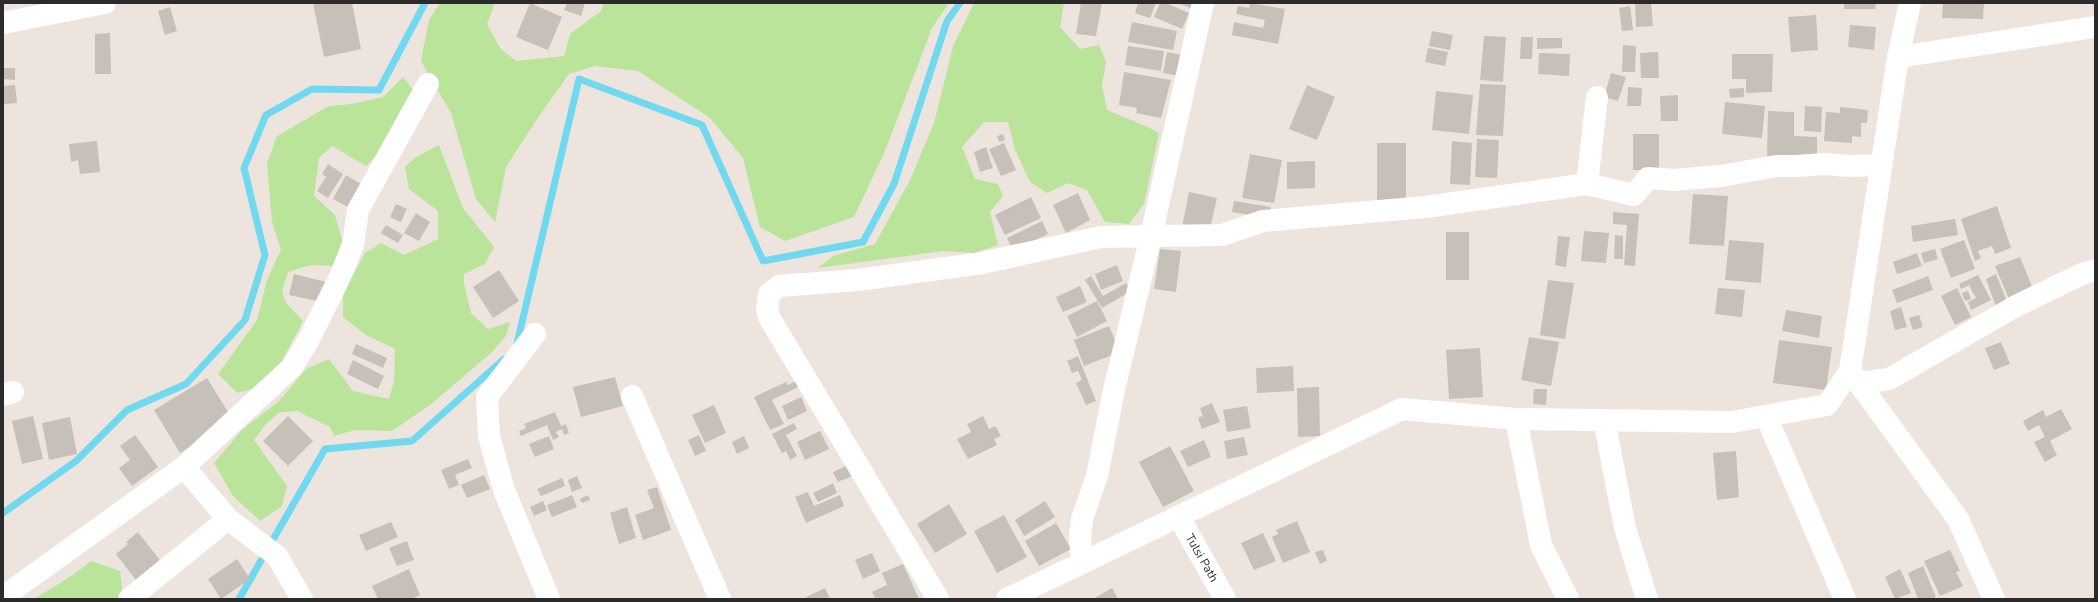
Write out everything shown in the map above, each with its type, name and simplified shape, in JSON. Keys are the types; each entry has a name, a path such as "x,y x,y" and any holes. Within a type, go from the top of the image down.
{"street":[{"path":"3,23 105,3"},
{"path":"1082,563 1080,537 1082,519 1098,470 1114,390 1151,236 1203,3"},
{"path":"1010,598 1402,409 1516,419 1732,422 1827,404 1855,377 1881,165 1898,57 1910,3"},
{"path":"1898,57 2095,27"},
{"path":"3,598 184,467 292,367 304,348 339,279 353,245 358,210 428,84"},
{"path":"1586,184 1597,97"},
{"path":"938,599 770,319 767,309 769,294 779,286 858,280 982,263 1101,237 1222,235 1263,221 1426,207 1586,184 1634,195 1648,178 1674,180 1721,176 1776,166 1824,164 1850,166 1881,165"},
{"path":"1855,377 1889,379 2016,306 2082,274 2095,270"},
{"path":"534,334 487,397 489,436 504,490 549,599"},
{"path":"1855,377 1958,519 1994,599"},
{"path":"632,396 720,599"},
{"path":"1766,416 1845,599"},
{"path":"1516,419 1541,544 1568,599"},
{"path":"1604,420 1625,528 1647,599"},
{"path":"184,467 228,519 276,556 302,599"},
{"name":"Tulsi Path","path":"1179,517 1225,599"},
{"path":"129,599 228,519"}],"green space":[{"path":"440,3 495,3 487,24 500,48 516,61 564,56 570,34 601,11 604,3 949,3 932,28 885,151 854,217 785,241 760,227 743,158 710,118 638,71 595,66 569,74 539,116 506,167 495,222 476,199 451,113 421,61 429,20"},
{"path":"974,3 1064,3 1060,27 1080,49 1099,45 1106,62 1102,85 1107,110 1140,123 1159,133 1144,204 1129,224 1105,222 1087,190 1068,183 1047,193 1030,182 1015,150 1008,122 984,122 962,147 975,179 998,184 1003,196 990,212 998,245 974,253 943,251 818,268 833,256 875,244 910,180 934,123 953,46"},
{"path":"403,77 414,91 402,108 383,149 366,166 332,146 319,158 314,196 335,215 342,240 335,266 311,265 288,272 282,291 286,303 303,321 275,374 253,389 237,393 218,374 257,320 267,280 281,250 272,222 267,163 277,136 329,106 352,104 383,97"},
{"path":"439,145 463,208 494,247 485,264 464,274 464,283 471,313 488,329 510,322 506,336 491,353 430,405 392,431 355,430 334,436 330,427 297,411 280,412 266,424 254,440 287,486 282,506 260,521 233,496 214,463 242,430 279,401 306,369 329,359 353,391 389,399 394,381 395,349 366,335 343,317 343,294 365,253 381,243 404,255 438,239 438,211 409,189 405,167 416,157"},
{"path":"91,561 120,571 123,597 118,599 34,599 73,575"}],"building":[{"path":"313,3 352,3 361,49 324,57"},
{"path":"530,3 562,17 548,50 516,37"},
{"path":"567,3 585,3 581,16 564,10"},
{"path":"1081,3 1102,3 1096,36 1076,34"},
{"path":"1138,3 1156,3 1150,18 1135,13"},
{"path":"1160,3 1166,3 1189,13 1182,29 1154,17"},
{"path":"1176,3 1196,3 1194,9"},
{"path":"1250,3 1285,9 1278,44 1232,35 1234,22 1263,28 1265,20 1236,14 1238,6 1249,8"},
{"path":"1635,3 1651,3 1653,26 1636,27"},
{"path":"1844,3 1876,3 1875,9 1844,9"},
{"path":"1943,3 1984,3 1983,19 1942,18"},
{"path":"1630,6 1633,30 1622,31 1619,8"},
{"path":"170,7 177,31 165,35 158,11"},
{"path":"1816,15 1818,50 1791,52 1788,17"},
{"path":"1132,22 1177,31 1173,50 1128,42"},
{"path":"1850,25 1876,27 1874,50 1848,47"},
{"path":"1432,31 1453,35 1450,50 1429,46"},
{"path":"110,33 111,74 95,74 95,34"},
{"path":"1484,36 1506,37 1503,82 1480,80"},
{"path":"1521,37 1533,37 1532,59 1520,59"},
{"path":"1537,38 1562,38 1562,48 1537,49"},
{"path":"1623,45 1636,46 1635,72 1622,72"},
{"path":"1128,46 1164,51 1161,71 1125,65"},
{"path":"1428,48 1448,52 1445,66 1425,62"},
{"path":"1167,52 1182,55 1178,76 1163,73"},
{"path":"1658,52 1659,78 1641,78 1640,53"},
{"path":"1539,53 1570,54 1569,76 1538,74"},
{"path":"1732,54 1773,54 1772,92 1746,93 1746,79 1732,79"},
{"path":"3,68 15,68 15,80 3,79"},
{"path":"1124,72 1171,80 1161,118 1136,113 1137,108 1119,105"},
{"path":"1611,73 1626,77 1618,101 1604,97"},
{"path":"1480,84 1506,85 1503,136 1476,135"},
{"path":"15,85 17,103 3,104 3,86"},
{"path":"1307,85 1335,97 1317,140 1289,129"},
{"path":"1628,87 1642,88 1641,106 1627,106"},
{"path":"1744,88 1744,97 1730,98 1729,89"},
{"path":"1436,91 1473,95 1469,134 1432,130"},
{"path":"1678,95 1678,121 1661,121 1660,96"},
{"path":"1725,102 1765,106 1762,138 1722,134"},
{"path":"1805,106 1822,107 1821,132 1804,131"},
{"path":"1840,107 1868,110 1867,123 1861,123 1861,137 1852,136 1852,143 1824,141 1826,112 1840,113"},
{"path":"1768,111 1794,112 1794,136 1817,137 1817,158 1767,156"},
{"path":"1003,134 1005,140 999,142 997,136"},
{"path":"1633,134 1659,134 1659,170 1633,170"},
{"path":"1477,139 1499,140 1497,178 1475,177"},
{"path":"97,141 100,172 80,174 78,160 71,162 69,144"},
{"path":"1452,141 1472,143 1470,185 1450,184"},
{"path":"1004,143 1016,170 1001,176 989,149"},
{"path":"1377,143 1406,143 1406,200 1377,200"},
{"path":"986,147 993,168 980,172 974,152"},
{"path":"1250,154 1282,160 1274,203 1242,198"},
{"path":"1315,161 1315,188 1287,189 1287,162"},
{"path":"328,164 343,174 328,198 317,191 326,177 322,174"},
{"path":"346,175 361,184 348,207 333,199"},
{"path":"1189,192 1217,198 1209,233 1182,227"},
{"path":"1078,193 1090,220 1066,233 1053,205"},
{"path":"1693,194 1728,196 1724,246 1689,244"},
{"path":"1031,197 1041,218 1005,235 995,215"},
{"path":"1234,201 1271,207 1269,218 1232,212"},
{"path":"396,204 407,209 401,222 390,217"},
{"path":"1997,206 2011,248 1995,254 1992,246 1978,251 1981,258 1975,261 1961,219"},
{"path":"1613,212 1639,214 1635,266 1624,265 1627,225 1613,224"},
{"path":"416,213 430,222 419,241 404,233"},
{"path":"1955,219 1958,235 1913,242 1911,226"},
{"path":"1042,221 1048,234 1013,251 1007,238"},
{"path":"386,225 403,235 398,243 381,233"},
{"path":"1584,231 1609,233 1606,263 1581,261"},
{"path":"1446,232 1469,232 1469,280 1446,280"},
{"path":"1615,235 1623,236 1623,259 1614,259"},
{"path":"1558,236 1570,237 1566,267 1555,265"},
{"path":"1729,240 1764,243 1761,283 1725,280"},
{"path":"1964,240 1975,269 1951,278 1940,249"},
{"path":"1160,249 1181,251 1176,292 1154,289"},
{"path":"1935,249 1938,259 1924,263 1921,253"},
{"path":"1917,253 1922,266 1897,274 1893,262"},
{"path":"2020,257 2033,289 2009,299 1995,266"},
{"path":"1117,265 1123,281 1101,290 1095,274"},
{"path":"499,270 519,301 493,318 473,287"},
{"path":"294,274 326,282 321,302 289,295"},
{"path":"1996,274 2007,302 1996,307 1986,279"},
{"path":"1978,275 1991,300 1971,310 1968,302 1976,298 1969,285 1961,289 1959,284"},
{"path":"1091,276 1103,296 1126,283 1131,291 1102,308 1085,280"},
{"path":"1928,276 1933,290 1897,303 1892,290"},
{"path":"1548,280 1574,283 1565,339 1540,335"},
{"path":"1080,286 1087,302 1063,312 1056,297"},
{"path":"1718,288 1745,290 1742,317 1715,314"},
{"path":"1957,288 1971,317 1955,325 1941,296"},
{"path":"1968,291 1971,299 1965,301 1962,293"},
{"path":"1097,301 1107,321 1077,337 1067,316"},
{"path":"1901,307 1907,327 1895,330 1890,311"},
{"path":"1786,310 1822,316 1819,338 1782,331"},
{"path":"1919,315 1923,327 1913,330 1909,318"},
{"path":"1109,326 1120,352 1084,366 1074,340"},
{"path":"1529,337 1559,342 1551,386 1521,380"},
{"path":"1779,340 1832,347 1826,390 1773,383"},
{"path":"2001,342 2010,364 1994,370 1985,348"},
{"path":"356,344 387,358 383,368 352,354"},
{"path":"1480,348 1483,397 1449,399 1446,350"},
{"path":"1078,356 1096,401 1086,405 1076,383 1082,380 1078,371 1072,373 1067,361"},
{"path":"353,360 384,376 378,389 347,374"},
{"path":"1293,366 1294,391 1257,393 1256,368"},
{"path":"615,377 623,406 581,417 573,387"},
{"path":"207,378 233,420 180,453 154,410"},
{"path":"796,381 798,387 772,400 784,424 770,430 754,397 786,382 788,385"},
{"path":"1319,387 1320,436 1298,437 1297,388"},
{"path":"1534,389 1547,389 1546,405 1533,404"},
{"path":"801,397 807,411 788,420 782,406"},
{"path":"1212,403 1220,422 1202,429 1198,418 1203,416 1200,408"},
{"path":"714,405 726,433 705,443 692,415"},
{"path":"1247,406 1251,428 1227,432 1223,410"},
{"path":"2061,409 2072,429 2050,441 2057,455 2045,462 2034,442 2045,437 2039,425 2028,431 2023,421 2043,410 2046,417"},
{"path":"555,412 561,426 566,424 569,433 564,435 562,429 556,432 559,437 553,440 547,425 521,436 519,431 526,428 524,424"},
{"path":"33,416 43,459 22,464 12,421"},
{"path":"288,416 313,441 288,466 263,441"},
{"path":"983,416 989,429 995,426 1001,436 994,439 997,445 968,459 957,439 971,432 967,424"},
{"path":"70,417 77,454 49,460 42,423"},
{"path":"794,423 797,429 786,435 797,456 790,460 786,451 782,453 772,434"},
{"path":"820,431 829,449 805,460 797,442"},
{"path":"135,435 158,467 132,486 119,468 130,460 120,446"},
{"path":"699,435 706,451 695,456 688,440"},
{"path":"549,436 554,449 535,457 529,444"},
{"path":"744,436 749,448 737,454 732,442"},
{"path":"1244,437 1248,455 1227,459 1224,441"},
{"path":"1204,440 1211,457 1188,467 1180,451"},
{"path":"1170,446 1194,491 1163,507 1139,462"},
{"path":"1736,451 1739,497 1717,500 1713,453"},
{"path":"468,459 472,468 455,475 459,485 449,489 441,470"},
{"path":"850,464 855,475 838,482 833,472"},
{"path":"484,475 490,489 467,498 461,485"},
{"path":"577,476 582,488 572,492 568,480"},
{"path":"562,478 565,486 541,496 537,489"},
{"path":"833,483 837,493 818,502 813,493"},
{"path":"657,487 671,530 643,540 635,515 654,508 647,490"},
{"path":"808,492 814,506 840,495 844,506 806,523 795,497"},
{"path":"572,495 577,507 552,517 547,505"},
{"path":"588,495 590,500 582,503 580,499"},
{"path":"543,501 547,510 534,516 530,507"},
{"path":"1045,501 1055,517 1024,536 1015,520"},
{"path":"949,504 967,534 935,553 917,524"},
{"path":"627,507 636,538 619,544 610,513"},
{"path":"1004,515 1027,557 997,573 974,531"},
{"path":"1297,521 1310,552 1283,563 1272,537 1278,534 1276,530"},
{"path":"391,522 398,537 366,551 359,535"},
{"path":"1056,523 1071,549 1039,566 1025,541"},
{"path":"138,532 163,564 138,583 116,554 128,544 126,542"},
{"path":"1263,533 1276,561 1254,570 1241,543"},
{"path":"407,541 414,560 397,566 389,548"},
{"path":"1323,550 1327,561 1320,564 1315,552"},
{"path":"1950,550 1960,571 1956,572 1963,586 1940,596 1924,561"},
{"path":"872,553 880,571 863,579 855,560"},
{"path":"237,559 250,579 221,599 208,579"},
{"path":"903,564 919,599 876,599 872,592 887,585 882,573"},
{"path":"1923,566 1936,597 1932,599 1918,599 1908,573"},
{"path":"409,569 420,595 412,599 378,599 372,586"},
{"path":"1900,569 1911,593 1895,599 1885,577"},
{"path":"825,588 830,599 807,599 806,597"},
{"path":"1112,588 1118,599 1093,599"}],"waterway":[{"path":"3,513 76,461 127,410 186,384 245,320 265,255 244,168 266,115 312,89 379,90 425,3"},
{"path":"516,348 579,79 702,125 763,261 863,242 894,184 947,21 960,3"},
{"path":"239,599 325,449 412,441 504,359"}]}
